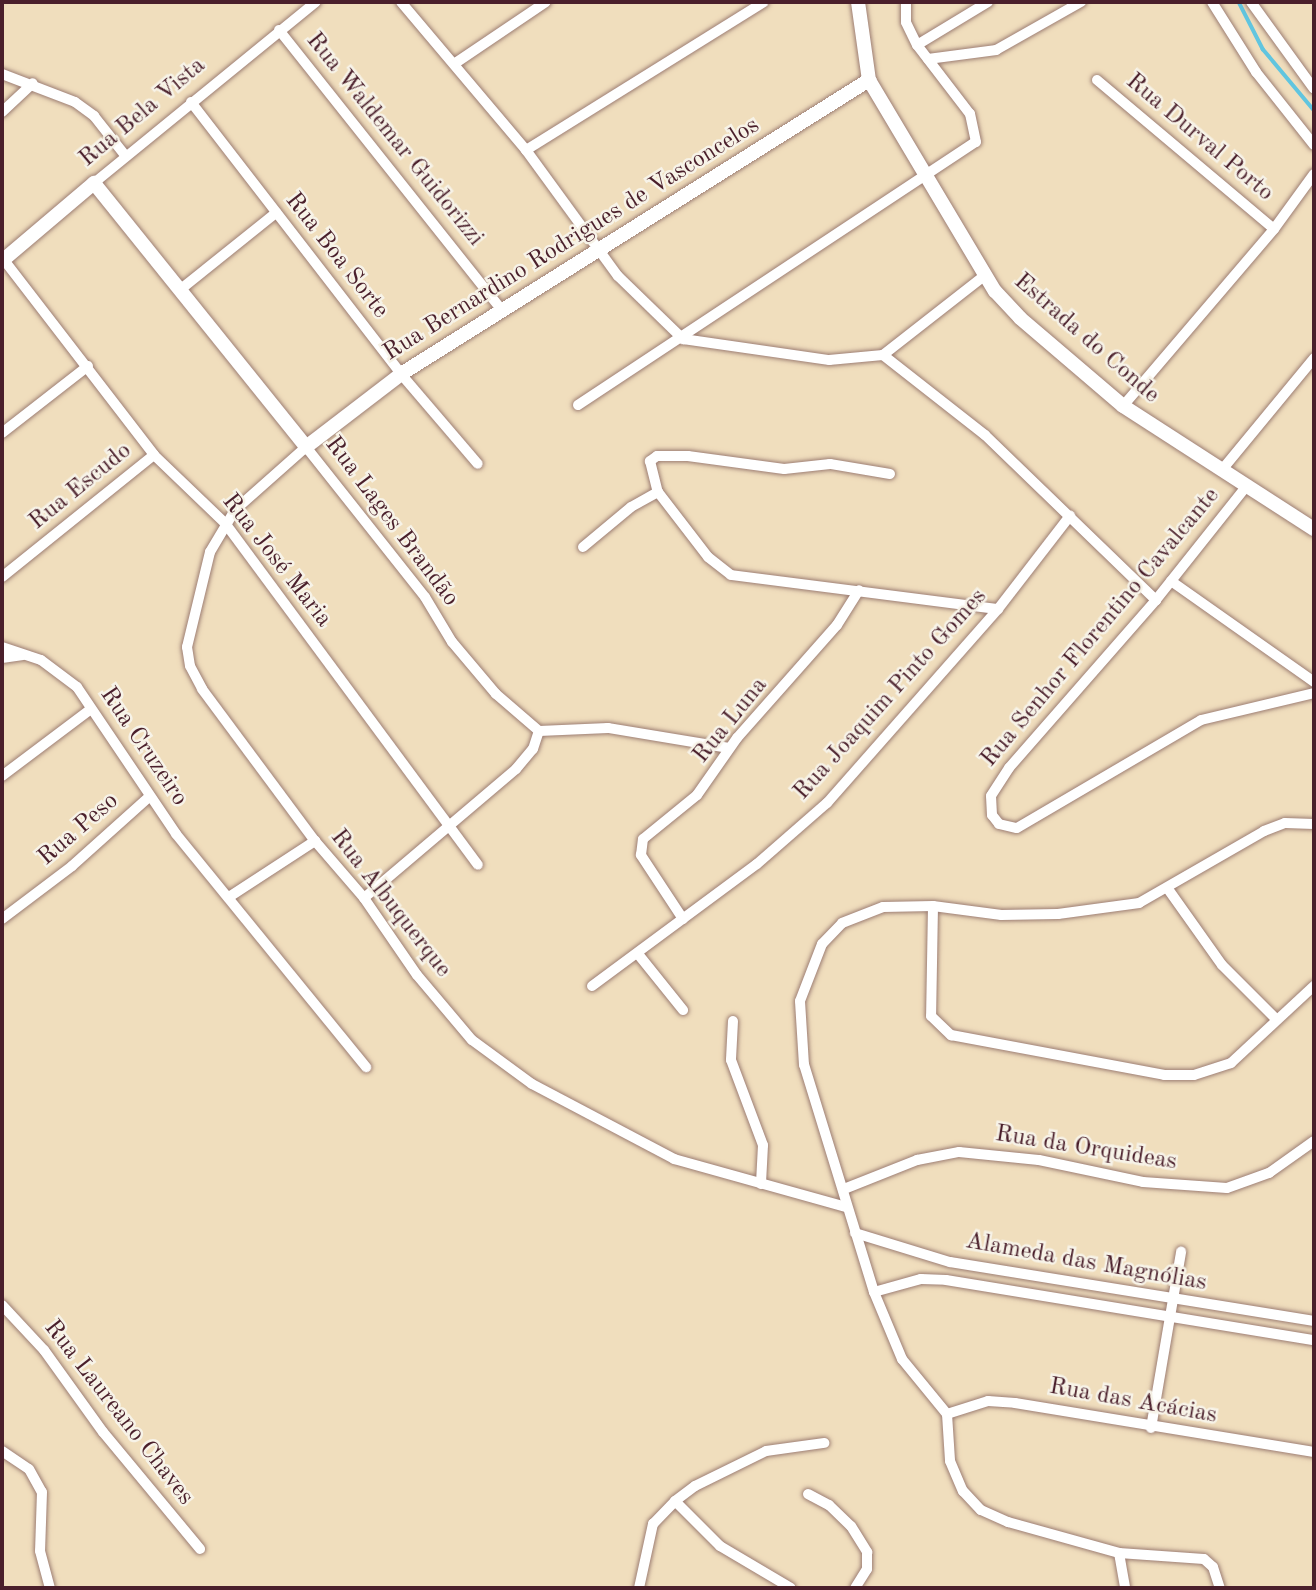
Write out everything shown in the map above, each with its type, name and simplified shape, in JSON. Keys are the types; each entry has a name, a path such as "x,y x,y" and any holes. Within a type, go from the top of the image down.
{"street":[{"name":"Rua Bela Vista","path":"3,260 124,155 316,2"},
{"path":"401,2 457,62 526,150 618,276 683,339 830,360 883,355 983,276"},
{"path":"457,62 546,2"},
{"path":"526,150 764,2"},
{"name":"Estrada do Conde","path":"858,2 869,80 927,173 983,276 1020,318 1123,406 1245,488 1314,529"},
{"path":"578,405 683,339 976,142 970,114 917,45 906,22 906,2"},
{"path":"917,45 988,2"},
{"path":"928,59 996,50 1081,2"},
{"path":"1212,2 1256,72 1314,145"},
{"path":"1251,2 1314,89"},
{"name":"Rua Waldemar Guidorizzi","path":"279,30 502,310"},
{"path":"2,74 69,98 94,116 124,155"},
{"name":"Rua Bernardino Rodrigues de Vasconcelos","path":"306,447 401,374 869,80"},
{"name":"Rua Durval Porto","path":"1097,80 1275,229"},
{"path":"2,112 33,83"},
{"name":"Rua Boa Sorte","path":"191,102 401,374 478,464"},
{"path":"1123,406 1275,229 1314,174"},
{"name":"Rua Lages Brandão","path":"94,183 425,597 452,642 496,694 538,731"},
{"path":"181,289 276,213"},
{"name":"Rua José Maria","path":"3,260 88,366 154,455 225,523 478,865"},
{"path":"883,355 985,436 1156,600"},
{"path":"1221,471 1314,358"},
{"path":"2,433 88,366"},
{"name":"Rua Albuquerque","path":"306,447 225,523 210,552 187,647 190,666 202,689 315,841 364,898 417,975 472,1040 499,1064 674,1159 846,1206"},
{"name":"Rua Escudo","path":"2,577 154,455"},
{"path":"890,474 830,464 784,469 737,459 657,456 650,461 658,492 708,557 731,575 998,609"},
{"name":"Rua Senhor Florentino Cavalcante","path":"1245,488 1156,600 996,785 990,806 999,824 1017,828 1201,720 1314,694"},
{"path":"583,547 631,507 658,492"},
{"name":"Rua Joaquim Pinto Gomes","path":"592,986 757,864 827,803 998,609 1070,516"},
{"path":"1171,581 1314,682"},
{"name":"Rua Luna","path":"683,919 641,855 643,839 697,795 729,748 837,625 859,590"},
{"name":"Rua Cruzeiro","path":"2,647 27,654 65,676 91,709 149,797 366,1067"},
{"path":"2,658 27,654"},
{"path":"2,776 91,709"},
{"path":"364,898 528,757 538,731 608,728 729,748"},
{"name":"Rua Peso","path":"2,919 72,866 149,797"},
{"path":"1220,1588 1213,1567 1204,1559 1119,1553 1008,1522 981,1510 962,1491 950,1461 947,1414 902,1359 874,1292 804,1065 800,1001 808,974 822,944 842,923 883,906 933,906 1001,915 1058,914 1139,903 1168,889 1264,831 1285,823 1314,824"},
{"path":"229,897 315,841"},
{"path":"1168,889 1222,965 1275,1017"},
{"path":"933,906 931,1016 951,1035 1164,1075 1195,1075 1231,1063 1275,1017 1314,986"},
{"path":"638,954 683,1010"},
{"path":"733,1021 731,1060 763,1145 761,1184"},
{"name":"Rua da Orquideas","path":"844,1189 917,1160 959,1152 1018,1156 1143,1182 1227,1188 1269,1173 1314,1141"},
{"name":"Alameda das Magnólias","path":"855,1233 950,1262 1170,1300 1314,1321"},
{"path":"1151,1428 1170,1300 1181,1252"},
{"name":"Alameda das Magnólias","path":"874,1292 932,1279 1314,1339"},
{"path":"1061,1298 1063,1282"},
{"name":"Rua Laureano Chaves","path":"2,1306 61,1371 103,1432 200,1549"},
{"name":"Rua das Acácias","path":"947,1414 988,1401 1015,1403 1151,1428 1314,1452"},
{"path":"639,1588 653,1524 695,1486 766,1451 824,1443"},
{"path":"2,1451 29,1469 42,1492 40,1551 50,1588"},
{"path":"808,1494 829,1505 851,1526 867,1552 867,1569 855,1588"},
{"path":"676,1501 720,1546 791,1588"},
{"path":"1119,1553 1125,1588"}],"waterway":[{"path":"1239,2 1263,49 1314,110"}]}
